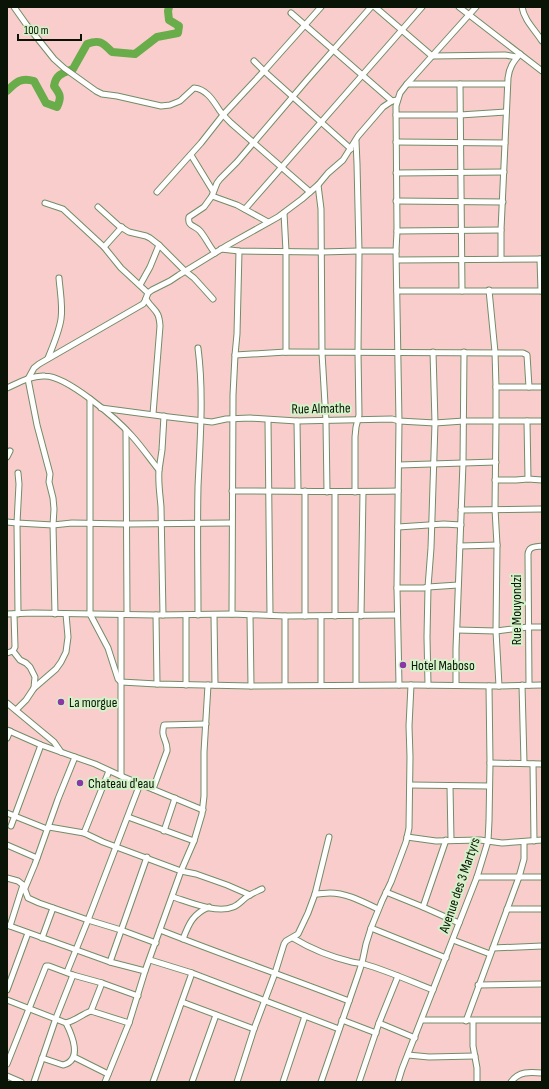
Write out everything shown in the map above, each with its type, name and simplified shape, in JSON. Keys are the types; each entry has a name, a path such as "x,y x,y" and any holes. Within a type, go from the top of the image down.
{"street":[{"path":"14,7 54,59 64,68 102,94 162,106 174,104 185,97 193,88 197,88 212,99 223,115 310,192"},
{"path":"157,192 209,134 223,115 321,7"},
{"path":"215,253 200,230 189,224 188,219 190,216 204,208 220,179 254,143 372,7"},
{"path":"375,7 432,56 519,56"},
{"path":"245,209 422,7"},
{"path":"459,7 519,56 542,71"},
{"path":"55,614 54,509 49,482 50,474 37,425 28,380 34,368 48,358 136,308 144,302 152,290 170,281 221,249 284,213 310,192 343,160 369,122 383,107 394,101 407,84 476,7"},
{"path":"522,7 526,20 542,41"},
{"path":"291,12 334,51 394,101 396,115 396,260 399,421 397,588 399,685"},
{"path":"501,259 502,202 509,70 519,56"},
{"path":"254,61 351,149"},
{"path":"407,84 508,84"},
{"path":"460,84 462,291"},
{"path":"396,115 460,115 506,112"},
{"path":"355,492 355,437 359,415 359,251 356,140"},
{"path":"396,142 505,143"},
{"path":"191,155 213,194 268,222"},
{"path":"396,173 504,172"},
{"path":"318,185 321,209 322,353 326,421 327,492"},
{"path":"396,201 502,202"},
{"path":"45,203 63,209 104,247 121,268 140,285 157,311 160,318 160,326 153,414"},
{"path":"98,207 122,227 132,233 141,234 150,238 159,245 194,278 213,299"},
{"path":"284,213 286,251 286,352"},
{"path":"104,247 122,227"},
{"path":"397,231 501,230"},
{"path":"140,285 150,267 159,245"},
{"path":"221,249 239,251 321,252 396,251"},
{"path":"232,614 231,522 233,395 237,334 239,251"},
{"path":"396,260 541,259 541,290 397,291"},
{"path":"48,358 61,318 62,308 59,278"},
{"path":"489,290 495,352 496,387 496,631 499,686"},
{"path":"198,348 200,362 201,421 198,522 198,615"},
{"path":"235,355 286,352 523,353 526,354 529,387"},
{"path":"428,685 428,587 431,548 435,423 433,352"},
{"path":"456,685 463,463 464,352"},
{"path":"7,388 40,376 59,379 90,399 126,430 159,470"},
{"path":"496,387 542,387"},
{"path":"90,399 90,614 108,648 118,679 121,682 250,686 542,685"},
{"name":"Rue Almathe","path":"101,408 212,422 250,418 297,421 392,419 399,421 435,423 464,421 542,421"},
{"path":"163,615 162,524 160,492 158,485 164,416"},
{"path":"268,420 270,491 270,615"},
{"path":"297,421 298,491"},
{"path":"527,421 528,479"},
{"path":"126,430 127,614"},
{"path":"7,457 10,451"},
{"path":"399,466 496,462"},
{"path":"13,651 15,647 16,614 18,473"},
{"path":"495,480 542,480"},
{"path":"305,491 305,616"},
{"path":"232,492 398,491"},
{"path":"335,492 335,616"},
{"path":"356,685 363,492"},
{"path":"461,510 542,509"},
{"path":"7,522 17,524 53,525 72,523 162,524 231,522"},
{"path":"398,527 461,525"},
{"path":"460,546 497,545"},
{"name":"Rue Mouyondzi","path":"529,685 528,552 531,548 542,546"},
{"path":"397,588 424,588 458,585"},
{"path":"7,614 232,614 285,616 397,615"},
{"path":"16,710 26,700 34,688 56,669 64,657 68,637 66,614"},
{"path":"120,776 121,615"},
{"path":"156,615 157,684"},
{"path":"186,615 186,685"},
{"path":"214,615 215,685"},
{"path":"250,615 250,686"},
{"path":"285,616 285,685"},
{"path":"321,616 321,685"},
{"path":"457,630 496,631 528,627 542,627"},
{"path":"13,651 20,660 30,667 34,677 34,688"},
{"path":"7,653 13,651"},
{"path":"105,1082 129,1023 145,971 173,897 181,871 194,841 202,814 208,685"},
{"path":"321,1082 350,1001 371,928 391,882 407,837 410,821 410,685"},
{"path":"522,685 524,763"},
{"name":"Avenue des 3 Martyrs","path":"398,1082 453,940 488,841 490,786 489,686"},
{"path":"7,703 54,742 61,752"},
{"path":"153,790 167,750 166,742 162,733 164,726 206,724"},
{"path":"7,738 8,731 41,745 95,764 120,776 203,810"},
{"path":"11,826 41,745"},
{"path":"74,757 28,882 24,886 8,925 110,962 145,971"},
{"path":"490,763 542,764"},
{"path":"533,764 534,841"},
{"path":"84,833 109,771"},
{"path":"67,972 117,847 140,784"},
{"path":"410,785 490,786"},
{"path":"423,907 448,840 450,786"},
{"path":"164,831 175,798"},
{"path":"7,813 48,828 84,833 181,871 196,874 250,895"},
{"path":"128,817 194,841"},
{"path":"237,1082 284,944 286,941 298,934 315,894 328,837"},
{"path":"407,837 436,840 480,840 502,843 542,840"},
{"path":"466,1021 524,859 524,842"},
{"path":"7,845 37,858"},
{"path":"110,962 147,858"},
{"path":"476,877 542,877"},
{"path":"7,878 18,881 24,886 28,898 39,903 121,930 156,944"},
{"path":"173,897 219,910 230,909 250,895 262,889"},
{"path":"386,892 459,923"},
{"path":"315,894 330,893 351,897 378,909"},
{"path":"183,939 191,920 200,911 209,907"},
{"path":"42,938 53,908"},
{"path":"506,909 542,909"},
{"path":"371,928 446,958"},
{"path":"160,930 350,1001"},
{"path":"7,990 28,933"},
{"path":"293,938 323,953 362,963 433,990"},
{"path":"453,940 490,954"},
{"path":"492,948 542,946"},
{"path":"150,960 192,974 339,1029"},
{"path":"7,1064 46,966 50,966 138,996"},
{"path":"153,1082 192,974"},
{"path":"34,1082 56,1018 73,975"},
{"path":"359,1082 379,1023 398,976"},
{"path":"91,1011 102,983"},
{"path":"478,985 542,984"},
{"path":"7,1000 66,1023 74,1042 74,1057 64,1066 42,1058"},
{"path":"182,1002 254,1029"},
{"path":"66,1023 91,1011 129,1023"},
{"path":"192,1082 216,1015"},
{"path":"283,1082 305,1016"},
{"path":"342,1020 376,1033"},
{"path":"422,1020 542,1020"},
{"path":"474,1021 473,1046 477,1068 477,1082"},
{"path":"379,1023 415,1038"},
{"path":"408,1056 475,1056"},
{"path":"74,1057 108,1074"},
{"path":"511,1082 516,1076 522,1073 542,1073"},
{"path":"7,1076 21,1082"}],"shaded area":[{"path":"7,7 542,7 542,1082 7,1082"}],"waterway":[{"path":"7,91 19,81 34,81 46,103 57,107 60,98 54,86 56,79 60,74 73,69 87,44 98,42 104,44 112,52 135,54 157,37 178,33 179,26 169,20 169,7"}],"place":[{"name":"Hotel Maboso","path":"403,665"},
{"name":"La morgue","path":"61,702"},
{"name":"Chateau d'eau","path":"80,783"}]}
